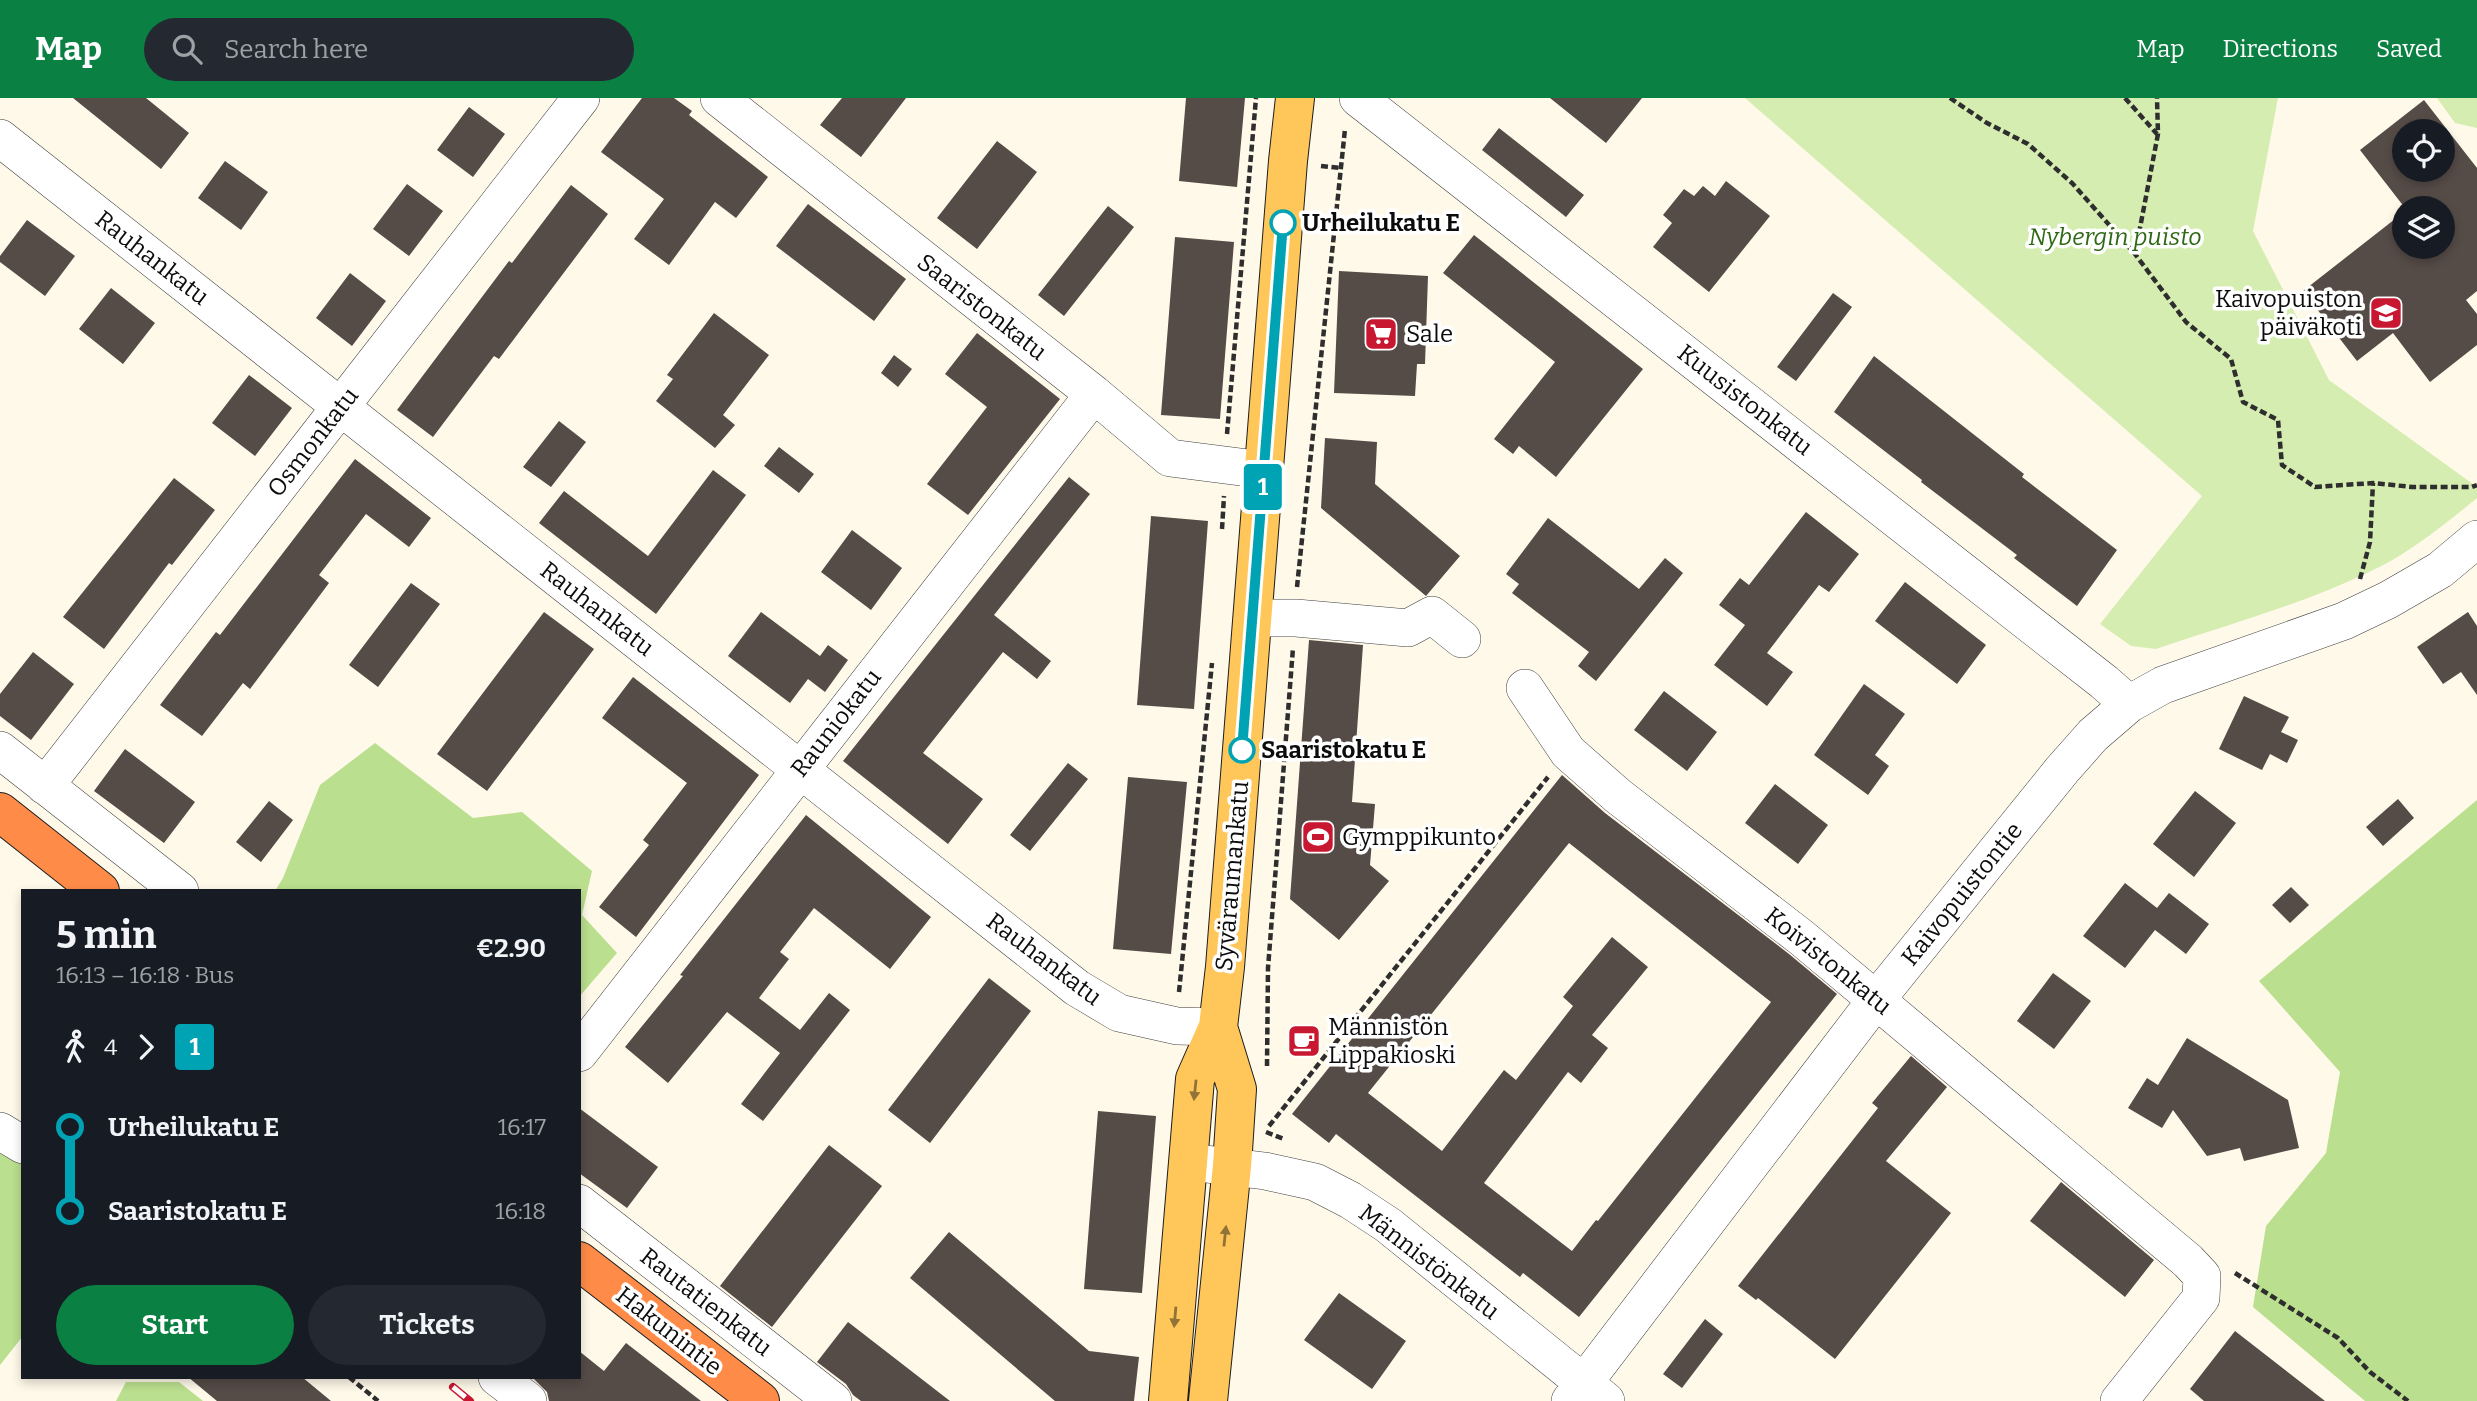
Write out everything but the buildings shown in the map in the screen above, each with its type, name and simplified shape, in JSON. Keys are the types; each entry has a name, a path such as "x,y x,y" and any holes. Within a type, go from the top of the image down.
{"highway":[{"path":"0,812 97,889"},
{"name":"Hakunintie","path":"581,1263 760,1401"}],"main road":[{"name":"Syväraumankatu","path":"1168,1401 1195,1079 1218,1027 1295,98"},
{"name":"Syväraumankatu","path":"1208,1401 1232,1166 1237,1089 1218,1027"}],"street":[{"name":"Osmonkatu","path":"45,786 581,98"},
{"name":"Saaristonkatu","path":"719,98 1094,394 1170,458 1264,470"},
{"name":"Kuusistonkatu","path":"1358,98 2094,673 2129,704"},
{"name":"Rauhankatu","path":"0,138 1077,988 1119,1013 1177,1026 1218,1027"},
{"name":"Rauniokatu","path":"581,1049 1094,394"},
{"name":"Kaivopuistontie","path":"1586,1395 1876,1000 2093,735 2129,704 2163,685 2344,621 2388,600 2440,570 2477,539"},
{"path":"1253,618 1296,618 1408,628 1432,615 1462,639"},
{"name":"Koivistonkatu","path":"1525,688 1568,752 1618,796 1802,938 2188,1261 2202,1276"},
{"path":"0,750 177,889"},
{"path":"0,1131 21,1143"},
{"name":"Männistönkatu","path":"1189,1162 1232,1166 1315,1182 1350,1200 1388,1225 1586,1395"},
{"name":"Rautatienkatu","path":"581,1205 833,1401"},
{"path":"2119,1401 2201,1298 2202,1276"},
{"path":"500,1379 528,1401"}],"path":[{"path":"1222,542 1225,466 1256,98"},
{"path":"1950,98 1987,123 2028,144 2072,183 2135,254 2186,322 2231,359 2243,402 2278,421 2282,466 2315,487 2373,483 2412,487 2477,485"},
{"path":"2124,98 2158,134"},
{"path":"2135,254 2158,134 2157,98"},
{"path":"2357,589 2370,542 2373,483"},
{"path":"1177,1026 1181,961 1212,660"},
{"path":"1265,1132 1568,752"},
{"path":"2202,1276 2236,1273 2338,1338 2370,1371 2408,1401"},
{"path":"351,1379 378,1401"}],"green space":[{"name":"Nybergin puisto","path":"1745,98 2278,98 2253,231 2329,380 2477,487 2477,498 2410,549 2382,566 2342,584 2289,605 2156,649 2131,646 2100,624 2202,496"},
{"path":"2437,98 2477,98 2477,128 2455,123 2455,119 2452,119"},
{"path":"375,743 473,818 522,812 592,871 582,915 617,953 581,995 581,889 276,889 320,785"},
{"path":"2477,800 2477,1401 2365,1401 2253,1307 2266,1226 2326,1153 2340,1072 2259,981"},
{"path":"0,1144 21,1157 21,1339 0,1365"},
{"path":"126,1382 179,1382 203,1401 116,1401"}],"railway":[{"path":"453,1387 470,1401"}],"bus line":[{"name":"1","path":"1242,750 1283,223"}],"place":[{"name":"Urheilukatu E","path":"1283,223"},
{"name":"Kaivopuiston päiväkoti","path":"2386,313"},
{"name":"Sale","path":"1381,334"},
{"name":"Saaristokatu E","path":"1242,750"},
{"name":"Gymppikunto","path":"1318,837"},
{"name":"Männistön Lippakioski","path":"1304,1041"}]}
